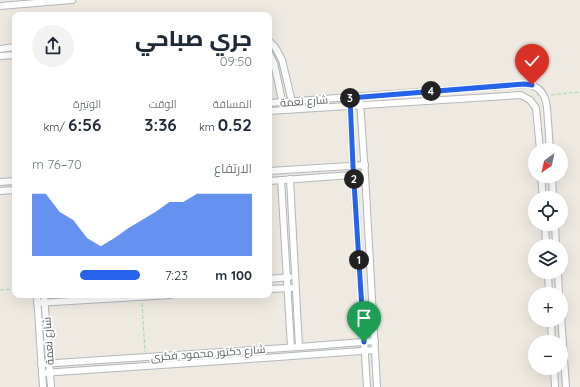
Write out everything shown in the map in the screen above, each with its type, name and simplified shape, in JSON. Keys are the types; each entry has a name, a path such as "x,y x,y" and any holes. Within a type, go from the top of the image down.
{"street":[{"path":"0,6 72,0"},
{"path":"272,44 282,60 293,109"},
{"path":"0,49 12,48"},
{"path":"0,56 12,55"},
{"path":"272,59 284,110"},
{"name":"شارع نعمة","path":"272,104 524,84 536,87 544,95"},
{"path":"544,95 547,106 550,143"},
{"name":"شارع نعمة","path":"272,111 521,96 527,98 534,105 540,143"},
{"path":"360,97 366,174 378,387"},
{"path":"350,98 353,175 367,387"},
{"path":"539,132 549,132"},
{"path":"272,171 365,165"},
{"path":"272,181 366,174"},
{"path":"281,180 291,347"},
{"path":"290,180 299,347"},
{"path":"0,182 12,181"},
{"path":"0,191 12,190"},
{"path":"272,279 295,277"},
{"path":"272,289 296,287"},
{"name":"شارع نعمة","path":"37,298 43,387"},
{"name":"شارع نعمة","path":"44,298 51,387"},
{"path":"37,303 95,298"},
{"path":"562,327 566,387"},
{"name":"شارع دكتور محمود فكرى","path":"41,364 375,341"},
{"name":"شارع دكتور محمود فكرى","path":"42,372 375,350"},
{"path":"219,352 221,361"},
{"path":"554,375 555,387"}],"path":[{"path":"544,95 580,92"},
{"path":"0,290 12,289"},
{"path":"141,298 145,357"}],"route":[{"path":"364,342 350,98 524,84 532,85"}]}
